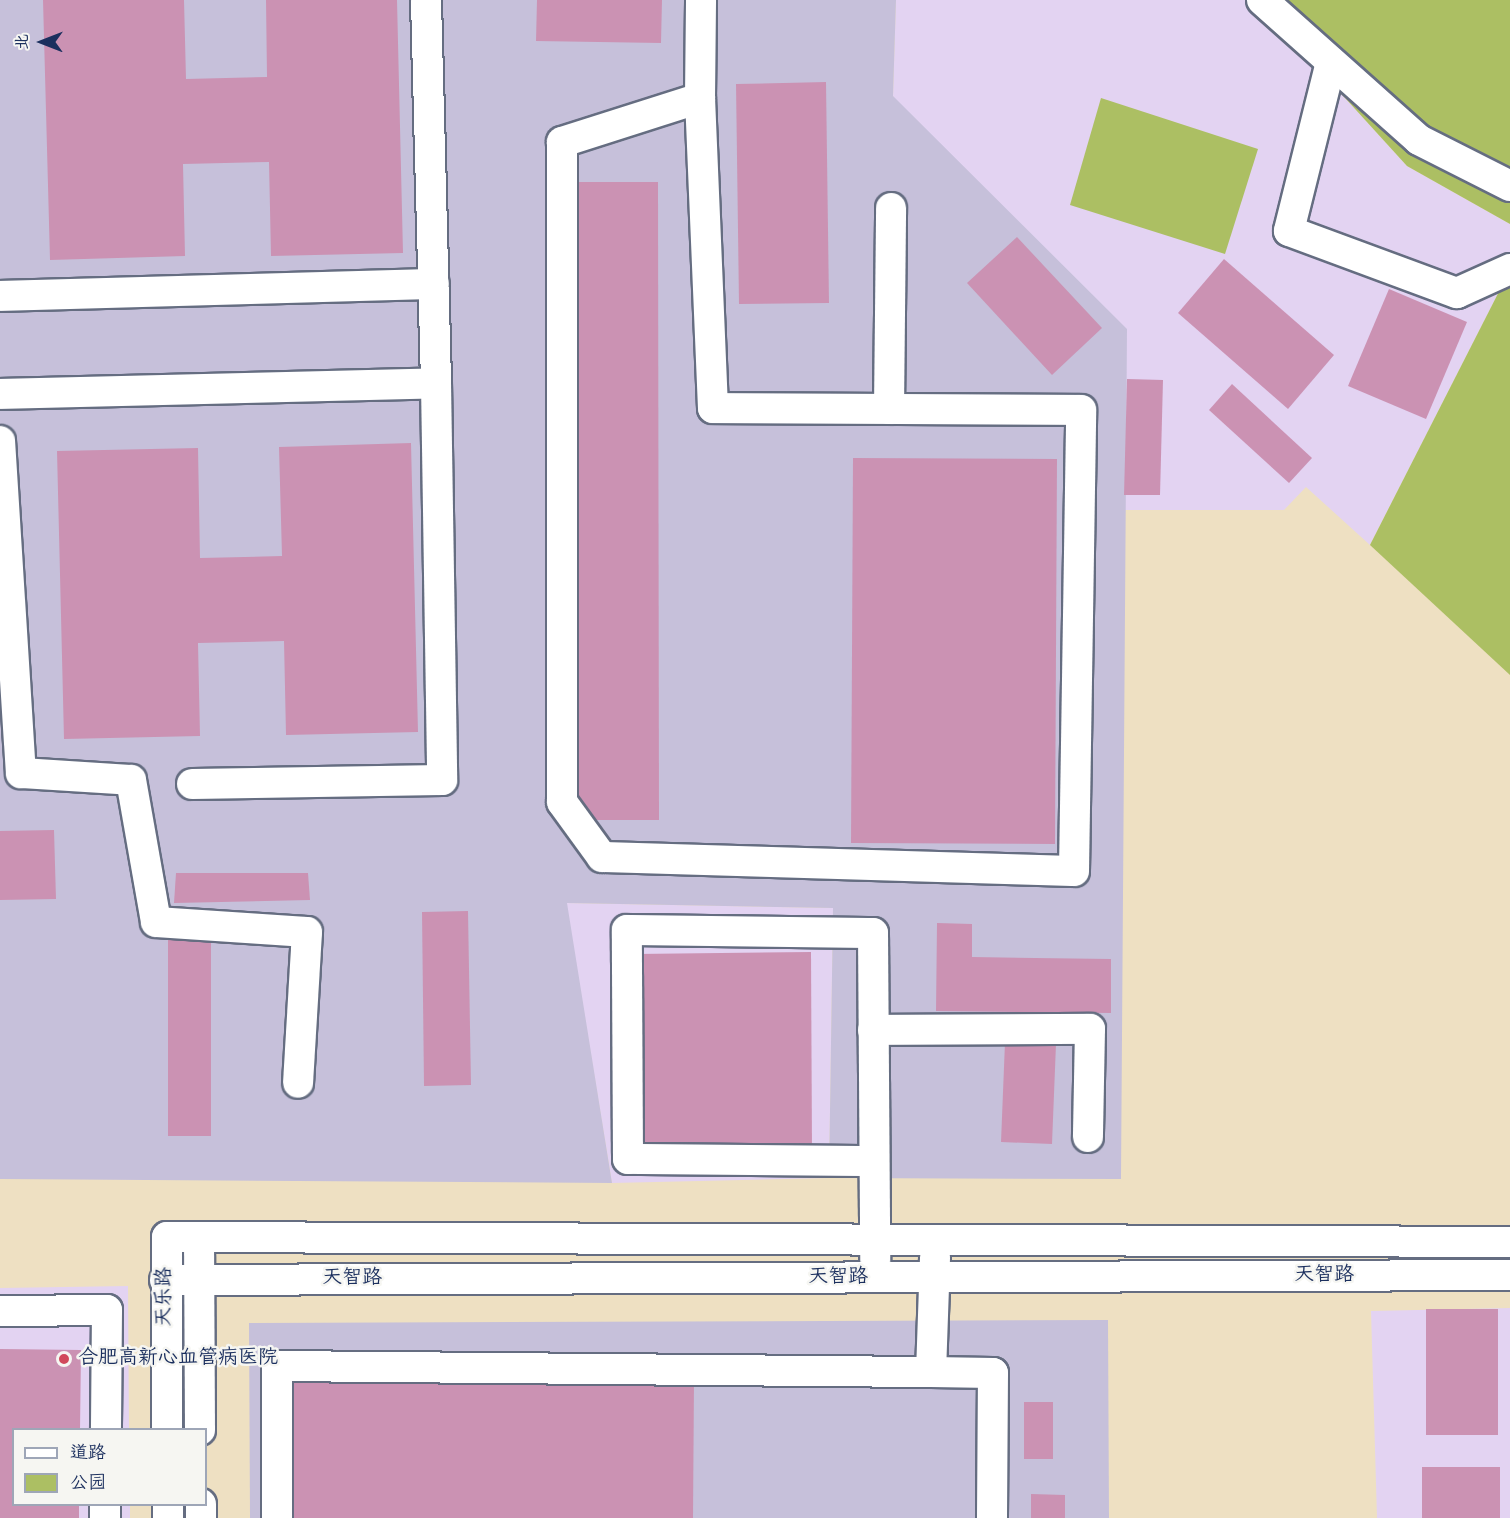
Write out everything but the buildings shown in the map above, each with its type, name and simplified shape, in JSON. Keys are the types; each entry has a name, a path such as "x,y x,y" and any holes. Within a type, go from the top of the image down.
{"street":[{"path":"192,784 442,780 434,284 426,0"},
{"path":"700,98 562,142 562,802 602,857 1074,871 1081,410 713,408 700,98 701,0"},
{"path":"1262,0 1419,140 1510,186"},
{"path":"1331,62 1289,231 1457,293 1510,269"},
{"path":"889,409 891,208"},
{"path":"0,296 434,284"},
{"path":"0,394 436,383"},
{"path":"0,441 21,773 131,780 156,922 307,932 298,1083"},
{"path":"874,1161 628,1159 627,930 873,933 876,1278"},
{"path":"873,1030 1090,1029 1088,1137"},
{"name":"天智路","path":"167,1237 1510,1242"},
{"name":"天乐路","path":"167,1237 165,1280 167,1428"},
{"name":"天乐路","path":"199,1237 200,1428"},
{"path":"931,1372 936,1240"},
{"name":"天智路","path":"165,1280 1510,1275"},
{"path":"0,1311 107,1310 106,1428"},
{"path":"277,1518 278,1366 993,1373 992,1518"}],"shaded area":[{"path":"0,0 896,0 893,96 1127,329 1121,1179 829,1178 833,908 567,903 612,1183 0,1179"},
{"path":"896,0 1256,0 1407,166 1510,224 1510,270 1370,545 1306,487 1284,510 1125,510 1124,495 893,96"},
{"path":"566,903 833,908 829,1178 612,1183"},
{"name":"合肥高新心血管病医院","path":"128,1286 129,1428 12,1428 12,1506 130,1506 130,1518 0,1518 0,1288"},
{"path":"1510,1308 1510,1518 1377,1518 1371,1311"},
{"path":"1108,1320 1109,1518 250,1518 249,1323"}],"green space":[{"path":"1256,0 1510,0 1510,224 1407,166"},
{"path":"1101,98 1258,149 1225,254 1070,205"},
{"path":"1510,270 1510,675 1370,545"}],"place":[{"name":"合肥高新心血管病医院","path":"64,1359"}]}
